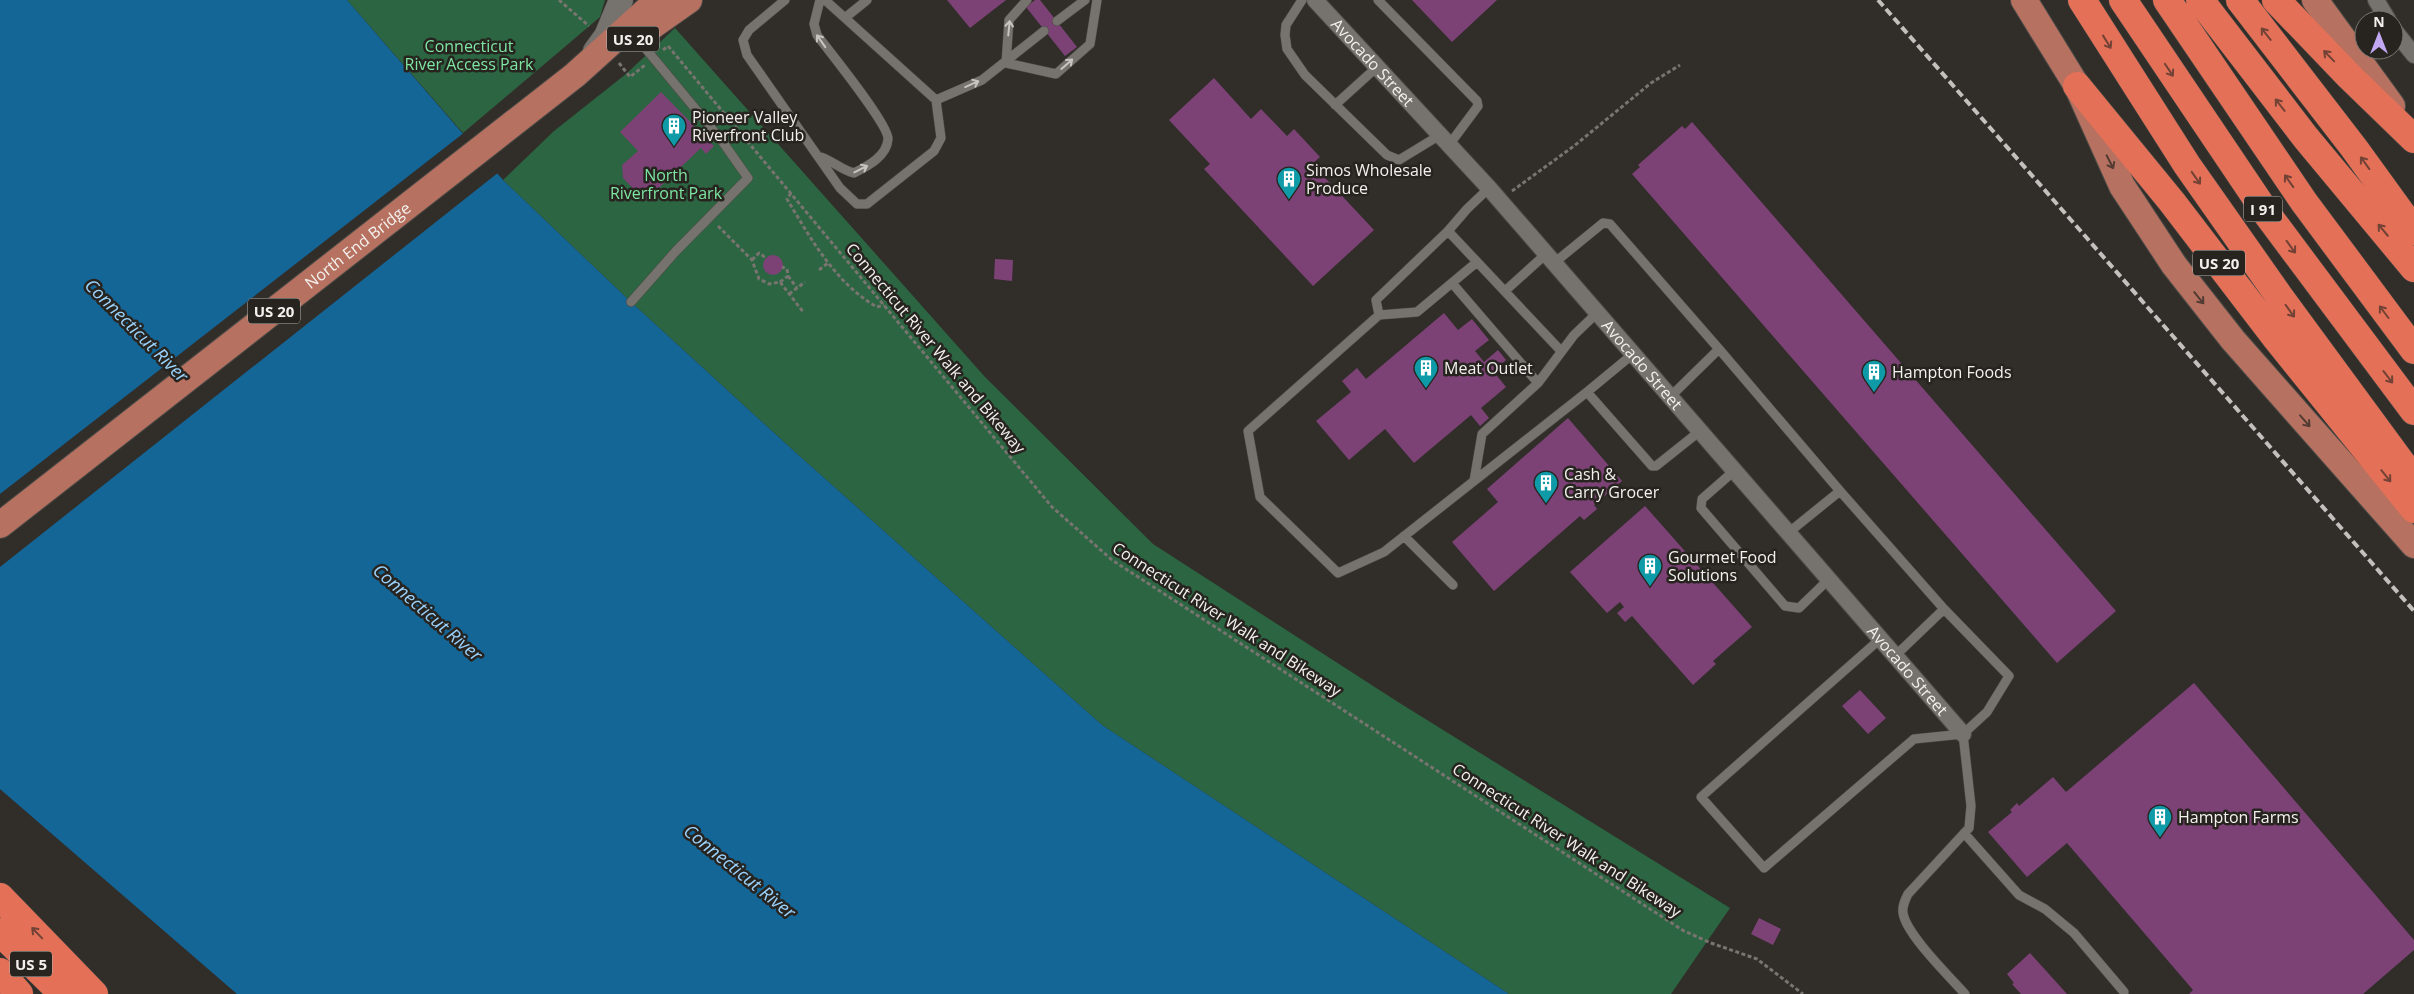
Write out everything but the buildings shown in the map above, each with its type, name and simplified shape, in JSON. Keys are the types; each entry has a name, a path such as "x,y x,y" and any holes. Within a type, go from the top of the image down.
{"highway":[{"path":"2082,0 2125,70 2368,436 2414,480"},
{"name":"I 91","path":"2123,0 2267,214 2414,410"},
{"name":"I 91","path":"2167,0 2278,166 2414,350"},
{"path":"2200,0 2306,138 2414,268"},
{"path":"2240,0 2349,141 2414,231"},
{"path":"2276,0 2348,76 2414,138"},
{"name":"US 20","path":"2077,86 2178,210 2253,309 2368,436 2414,509"},
{"path":"0,897 94,994"},
{"name":"US 5","path":"0,932 64,994"},
{"name":"US 5","path":"0,972 19,994"}],"main road":[{"name":"US 20","path":"575,76 658,0"},
{"name":"US 20","path":"575,76 689,0"},
{"path":"2315,0 2414,138"},
{"name":"US 20","path":"2030,6 2077,86"},
{"name":"North End Bridge","path":"0,525 575,76"},
{"path":"2077,86 2122,186 2178,272 2233,340 2414,545"}],"street":[{"path":"575,76 606,36 621,0"},
{"name":"Avocado Street","path":"1315,0 1494,194 1879,640 1963,734"},
{"path":"2404,42 2414,55"}],"lane":[{"path":"784,0 749,30 743,40 747,55 840,188 857,204 867,204 934,151 941,138 936,100 825,0"},
{"path":"818,156 831,160 843,170 854,173 866,167 886,150 888,141 888,134 872,109 817,35 814,24 820,0"},
{"path":"846,18 868,0"},
{"path":"1006,63 1009,20 1027,0"},
{"path":"1057,21 1084,0"},
{"path":"1006,63 1056,74 1090,44 1097,0"},
{"path":"1302,0 1286,25 1284,35 1286,48 1305,75 1335,105 1387,155 1399,160 1445,140 1478,106 1477,101 1378,0"},
{"path":"936,100 982,80 1006,63 1044,31"},
{"path":"631,302 676,251 748,178 722,141 652,59 636,37"},
{"path":"1335,105 1377,67"},
{"path":"1379,315 1376,300 1448,231 1466,209 1494,194"},
{"path":"1505,291 1603,223 1610,224 1944,609 2009,676 1987,712 1963,734 1914,739 1764,868 1701,797 1879,640"},
{"path":"1448,231 1561,351"},
{"path":"1477,262 1417,312 1379,315 1248,431 1260,497 1338,573 1384,552 1633,354"},
{"path":"1452,283 1538,383"},
{"path":"1474,480 1482,434 1538,383 1574,335 1597,313"},
{"path":"1670,397 1720,350"},
{"path":"1587,392 1652,466 1656,466 1700,431"},
{"path":"1734,471 1702,499 1700,508 1785,606 1799,608 1828,580"},
{"path":"1788,534 1840,491"},
{"path":"1404,536 1453,585"},
{"path":"1894,657 1944,609"},
{"path":"1963,734 1971,822 1964,833 1908,894 1904,901 1903,913 1910,931 1965,994"},
{"path":"1964,833 2019,895 2045,909 2074,933 2124,992"}],"path":[{"path":"559,0 592,29"},
{"name":"Connecticut River Walk and Bikeway","path":"624,69 630,77 668,46 1052,507 1112,560 1684,931 1711,943 1757,959 1802,994"},
{"path":"1494,194 1574,146 1651,83 1680,65"},
{"path":"791,193 787,199 819,253 869,302 877,306 884,305"},
{"path":"728,237 752,260 759,279 769,284 780,282 788,276"},
{"path":"752,260 760,253 766,258"},
{"path":"819,270 828,263"},
{"path":"782,267 787,269 788,276 797,288"},
{"path":"780,282 804,313"},
{"path":"789,294 805,282"}],"green space":[{"name":"Connecticut River Access Park","path":"347,0 605,0 600,17 463,133"},
{"name":"North Riverfront Park","path":"675,28 985,377 1153,544 1398,702 1730,908 1671,994 1509,994 1102,725 795,452 631,302 503,180 554,131 626,74"}],"water":[{"name":"Connecticut River","path":"0,0 347,0 503,180 631,302 795,452 1102,725 1509,994 237,994 0,789"}],"pier":[{"path":"465,132 499,172 0,567 0,494"}],"railway":[{"path":"1878,0 2414,611"}],"place":[{"name":"Pioneer Valley Riverfront Club","path":"674,147"},
{"name":"Simos Wholesale Produce","path":"1289,200"},
{"name":"Meat Outlet","path":"1426,389"},
{"name":"Hampton Foods","path":"1874,393"},
{"name":"Cash & Carry Grocer","path":"1546,504"},
{"name":"Gourmet Food Solutions","path":"1650,587"},
{"name":"Hampton Farms","path":"2160,838"}]}
